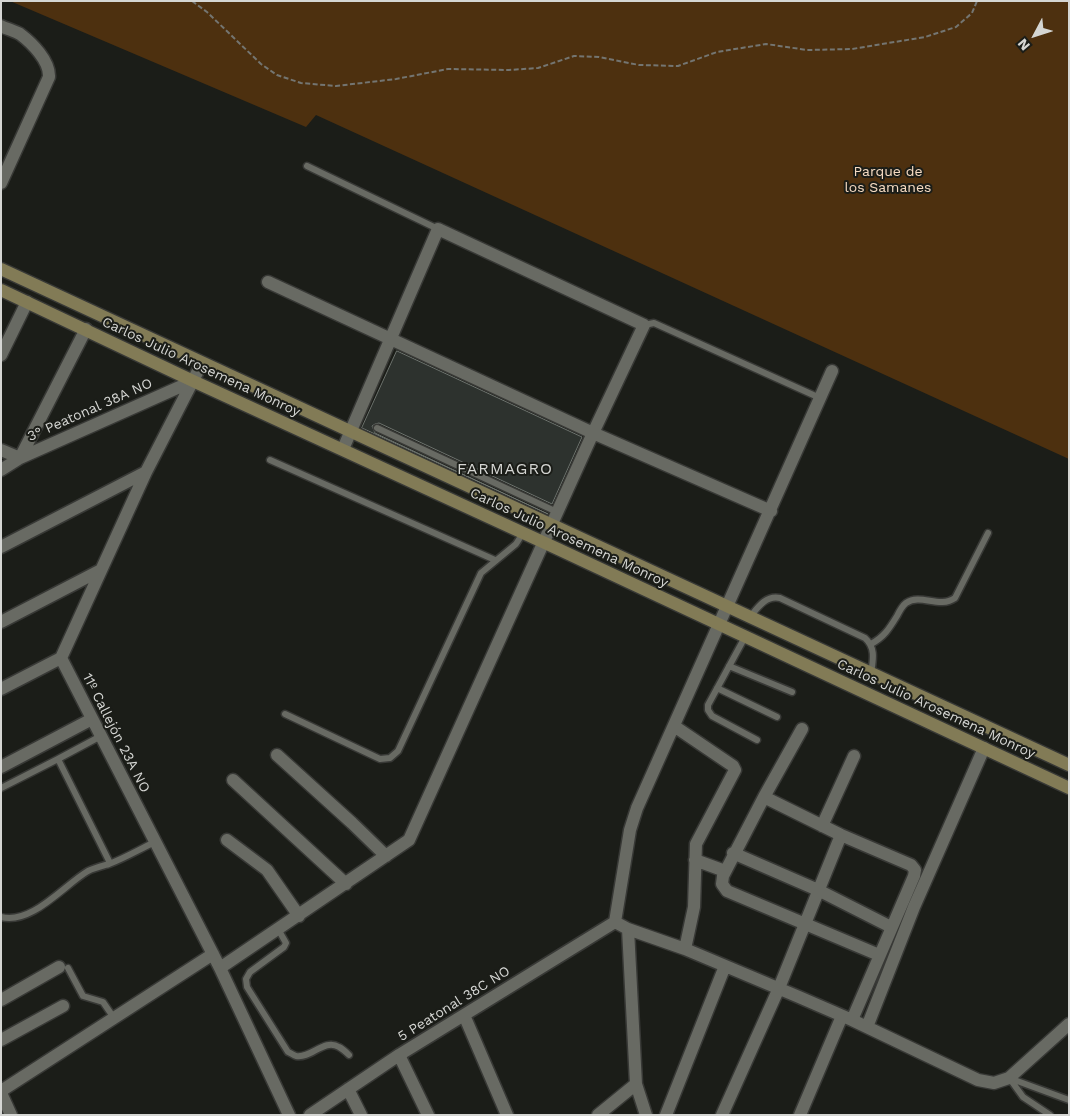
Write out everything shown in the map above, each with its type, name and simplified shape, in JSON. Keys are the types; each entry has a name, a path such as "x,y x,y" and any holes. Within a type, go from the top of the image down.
{"main road":[{"name":"Carlos Julio Arosemena Monroy","path":"1,269 1069,765"},
{"name":"Carlos Julio Arosemena Monroy","path":"1,290 1069,788"}],"street":[{"path":"1,26 19,34 31,44 50,72 50,77 6,159 1,183"},
{"path":"220,968 409,840 592,434 644,325 438,229 343,449"},
{"path":"268,282 592,434 771,511"},
{"path":"1,355 27,302"},
{"path":"1,450 20,458 86,330"},
{"path":"1,689 61,658 146,472 202,363"},
{"path":"832,371 637,808 630,830 615,922 628,929 685,948 779,988 867,1027 978,1080 994,1084 1009,1078 1069,1024"},
{"name":"3° Peatonal 38A NO","path":"1,470 20,458 193,381"},
{"path":"1,547 146,472"},
{"path":"1,622 101,570"},
{"name":"11º Callejón 23A NO","path":"61,658 220,968 289,1115"},
{"path":"1,767 92,719"},
{"path":"674,726 733,766 735,770 696,844 694,907 685,948"},
{"path":"802,729 733,853 725,871 722,884 727,892 879,954"},
{"path":"867,1027 914,907 984,748"},
{"path":"277,755 386,856"},
{"path":"822,826 854,756"},
{"path":"233,780 346,884"},
{"path":"764,797 841,835 911,865 915,870 879,954 800,1115"},
{"path":"722,1115 779,988 841,835"},
{"path":"227,840 266,870 299,916"},
{"path":"733,853 818,890 891,927"},
{"path":"695,860 725,871"},
{"name":"5 Peatonal 38C NO","path":"310,1115 399,1055 615,922"},
{"path":"628,929 636,1084 646,1115"},
{"path":"11,1115 1,1092 213,954"},
{"path":"666,1115 725,966"},
{"path":"1,1000 63,967"},
{"path":"1,1040 63,1006"},
{"path":"464,1014 507,1115"},
{"path":"399,1055 428,1115"},
{"path":"598,1115 636,1084"},
{"path":"348,1089 361,1115"}],"lane":[{"path":"307,166 438,229"},
{"path":"644,325 654,323 820,398"},
{"path":"377,428 557,512"},
{"path":"270,460 495,560"},
{"path":"285,714 380,759 390,758 398,751 481,573 516,544 523,533"},
{"path":"871,644 886,633 906,603 913,600 942,603 949,602 955,598 988,533"},
{"path":"750,617 766,600 773,597 780,598 865,638 871,644 873,650 871,674"},
{"path":"746,637 708,705 708,710 712,716 757,740"},
{"path":"729,666 792,692"},
{"path":"717,688 777,717"},
{"path":"1,788 101,736"},
{"path":"58,759 110,863"},
{"path":"1,917 17,917 34,910 88,871 155,842"},
{"path":"278,929 286,943 284,947 250,972 246,979 247,986 288,1052 296,1056 306,1054 326,1045 332,1045 338,1046 349,1055"},
{"path":"63,967 83,996 102,1002 114,1018"},
{"path":"1009,1078 1069,1100"},
{"path":"1009,1078 1024,1097 1050,1115"}],"path":[{"path":"192,1 207,12 262,64 277,75 300,83 336,86 448,69 510,70 538,68 574,56 599,57 639,66 678,66 718,52 766,44 807,50 852,49 925,37 956,27 972,13 977,1"}],"green space":[{"name":"Parque de los Samanes","path":"10,1 1069,1 1069,459 316,115 306,127"}],"building":[{"name":"FARMAGRO","path":"397,351 582,437 552,504 379,423 372,426 375,433 548,514 362,428"}],"district":[{"name":"FARMAGRO","path":"505,469"}]}
